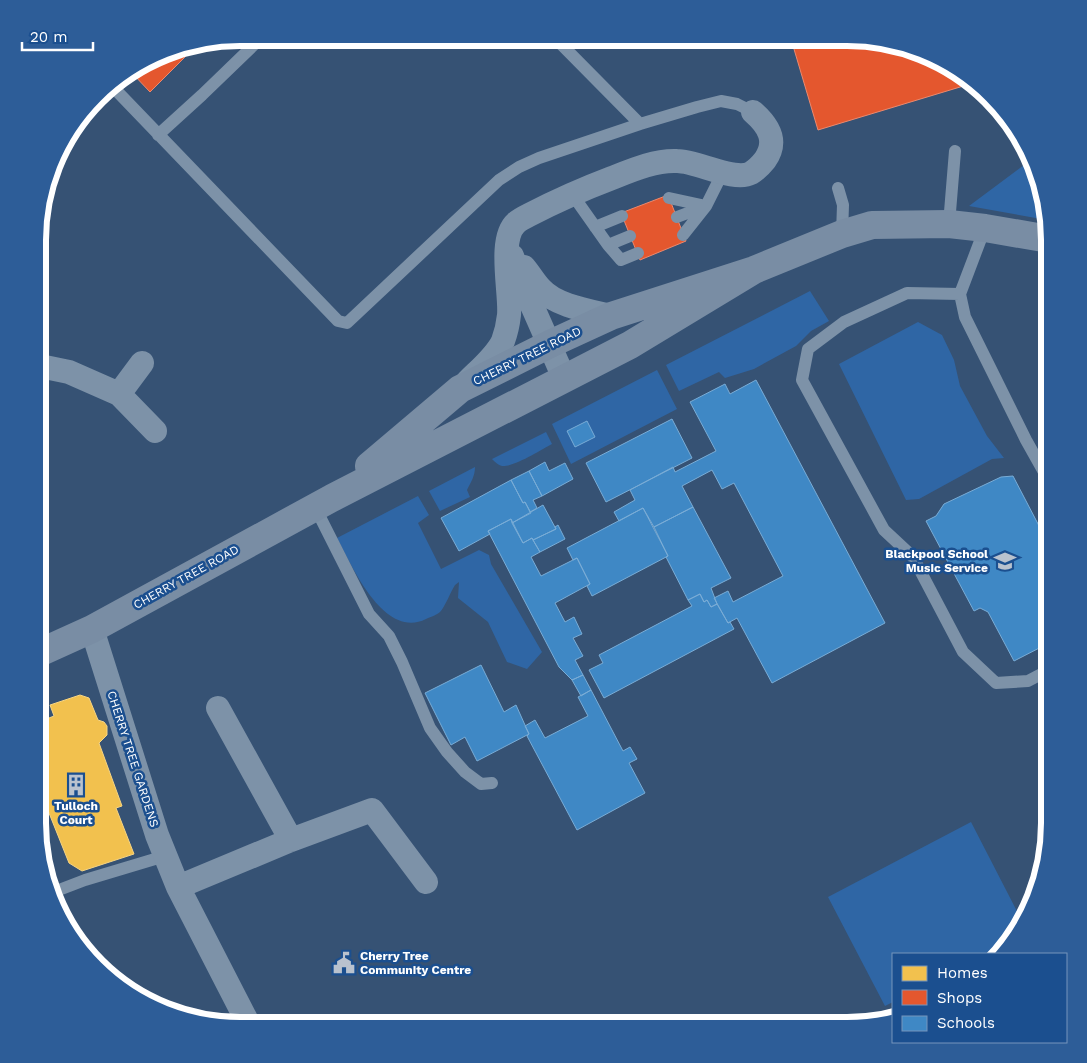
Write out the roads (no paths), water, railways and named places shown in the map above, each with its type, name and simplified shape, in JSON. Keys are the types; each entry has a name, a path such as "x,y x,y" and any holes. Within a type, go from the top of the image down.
{"street":[{"path":"460,389 494,354 502,343 509,314 506,277 508,246 515,223 572,194 656,163 678,161 723,172 741,175 749,174 762,164 771,150 772,142 763,121 753,112"},
{"name":"CHERRY TREE ROAD","path":"323,502 460,389 543,347 611,316 754,270 842,234 872,225 949,224 1041,238"},
{"path":"508,246 542,291 576,308 611,316"},
{"path":"508,246 543,347"},
{"name":"CHERRY TREE ROAD","path":"46,650 92,628 323,502 630,344 754,270"},
{"path":"506,277 543,347 558,381"},
{"path":"119,394 142,363"},
{"path":"46,367 69,372 119,394 155,431"},
{"name":"CHERRY TREE GARDENS","path":"92,628 165,856 178,888 245,1017"},
{"path":"218,708 291,840"},
{"path":"178,888 291,840 372,810 426,882"}],"lane":[{"path":"158,135 253,46"},
{"path":"563,46 640,124"},
{"path":"116,91 338,321 347,323 498,180 519,167 539,158 640,124 721,100 737,104 753,112"},
{"path":"949,224 955,151"},
{"path":"683,235 706,206 723,172"},
{"path":"838,188 843,205 842,234"},
{"path":"572,194 621,260 638,253"},
{"path":"669,198 706,206"},
{"path":"677,217 706,206"},
{"path":"595,227 622,216"},
{"path":"985,228 960,294 965,316 992,374 1041,467"},
{"path":"608,245 630,236"},
{"path":"960,294 907,293 844,322 808,349 802,380 884,530 913,557 964,652 996,683 1028,681 1041,674"},
{"path":"323,502 369,614 389,636 430,728 447,752 465,772 481,784 492,783"},
{"path":"59,890 85,880 165,856"}],"place":[{"name":"Blackpool School Music Service","path":"1005,561"},
{"name":"Tulloch Court","path":"76,785"},
{"name":"Cherry Tree Community Centre","path":"344,963"}]}
